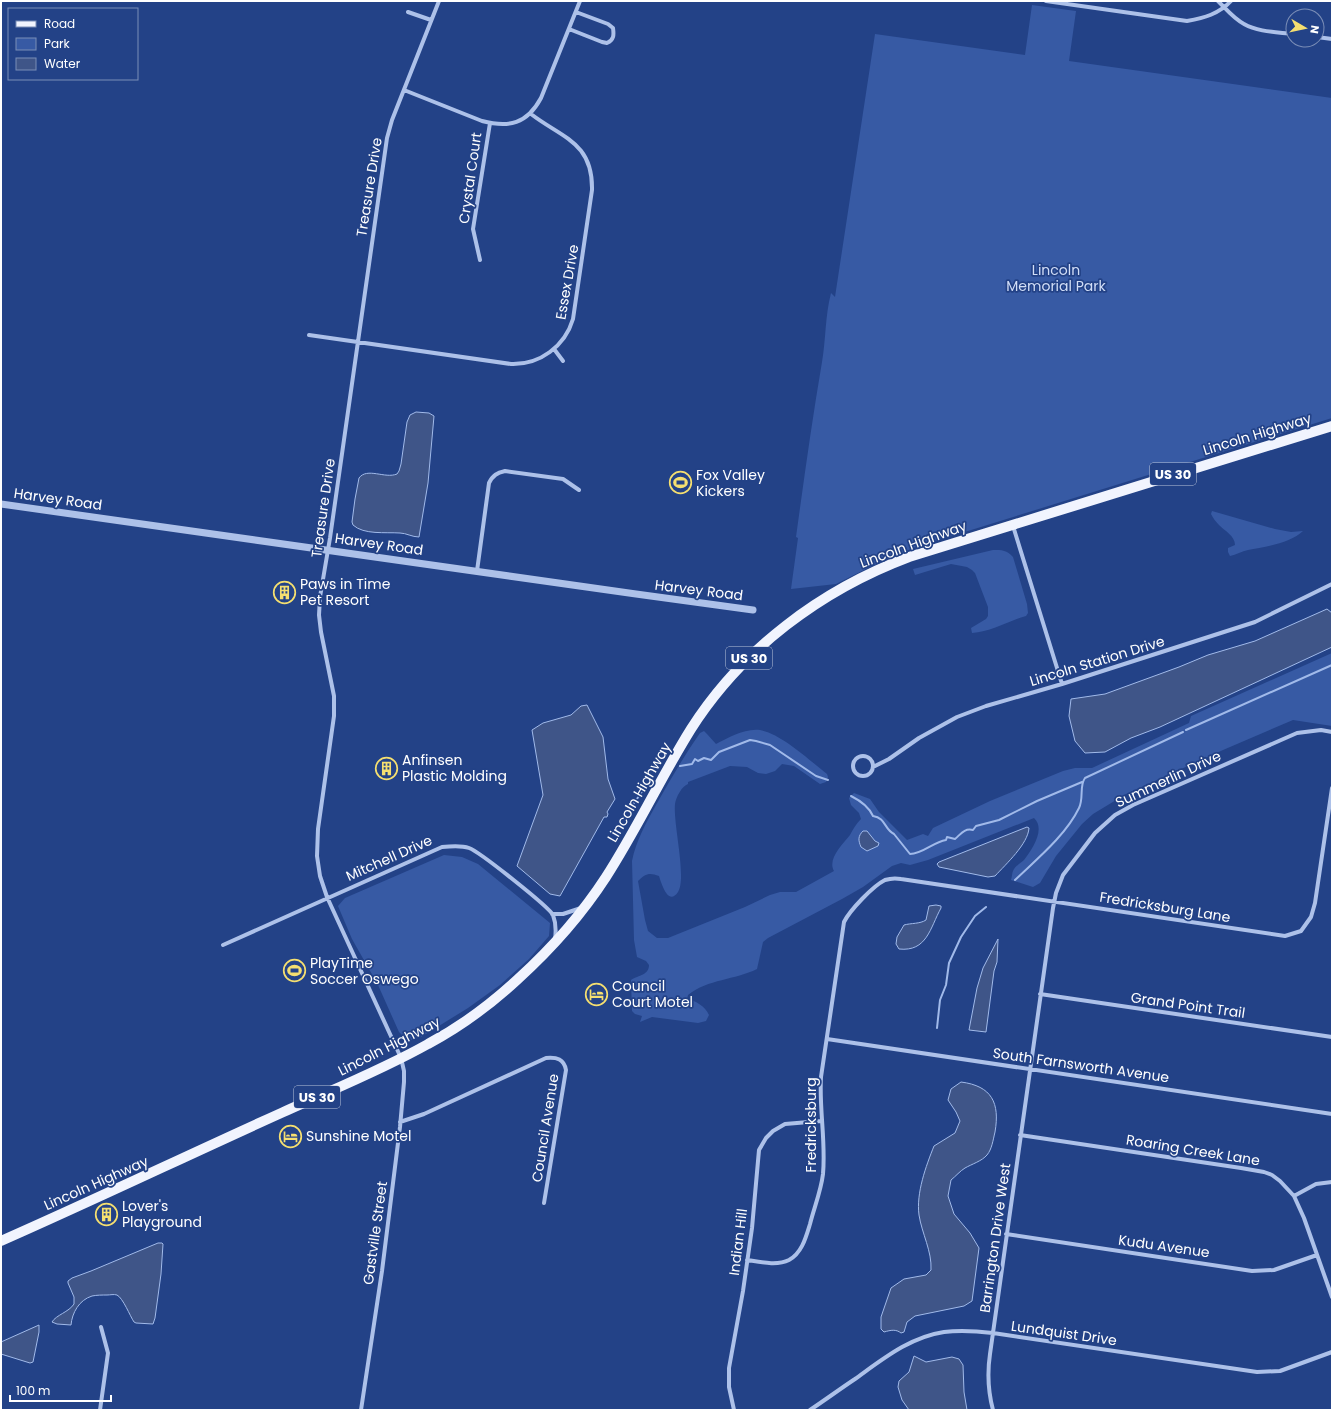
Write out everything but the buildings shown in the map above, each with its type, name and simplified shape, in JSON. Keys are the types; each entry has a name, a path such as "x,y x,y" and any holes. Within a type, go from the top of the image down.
{"main road":[{"name":"Lincoln Highway","path":"1,1241 114,1191 401,1058 448,1032 489,1004 519,978 554,944 584,907 618,858 693,727 728,680 771,638 792,621 828,596 855,580 884,566 909,557 1332,426"}],"street":[{"name":"Treasure Drive","path":"401,1058 327,898 320,876 317,856 318,829 334,716 334,696 319,615 320,597 387,138 439,1"},
{"path":"404,90 490,123 509,124 524,119 531,114 542,98 580,1"},
{"path":"1049,1 1187,21 1208,17 1225,8 1230,1"},
{"path":"1218,1 1236,19 1249,27 1285,33"},
{"path":"408,12 431,20"},
{"path":"569,29 607,43 611,41 614,35 613,28 608,24 576,12"},
{"name":"Essex Drive","path":"309,335 516,364 532,361 554,349 566,334 574,319 593,179 591,169 586,158 576,144 531,114"},
{"name":"Crystal Court","path":"480,260 473,229 490,123"},
{"path":"554,349 563,361"},
{"path":"477,571 489,483 492,477 505,471 563,479 579,490"},
{"name":"Harvey Road","path":"1,504 753,610"},
{"path":"1012,524 1062,684"},
{"name":"Lincoln Station Drive","path":"873,767 871,760 866,756 860,756 855,761 853,767 856,773 862,776 868,775 873,767 889,759 919,738 957,717 986,706 1062,684 1255,622 1332,584"},
{"name":"Summerlin Drive","path":"1030,1069 1054,901 1063,875 1095,833 1115,815 1133,806 1297,733 1321,730 1332,732"},
{"name":"Fredricksburg Lane","path":"880,883 894,878 1285,936 1301,931 1311,917 1315,903 1332,788"},
{"name":"Mitchell Drive","path":"223,945 442,847 456,846 469,848 477,852 499,868 552,914"},
{"name":"Fredricksburg","path":"747,1260 771,1263 785,1262 794,1257 808,1230 822,1175 823,1153 821,1077 844,922 847,916 880,883"},
{"path":"554,944 555,925 552,914 568,912 584,907"},
{"name":"Grand Point Trail","path":"1040,994 1332,1037"},
{"name":"South Farnsworth Avenue","path":"827,1039 1332,1114"},
{"name":"Gastville Street","path":"361,1410 400,1122 404,1082 404,1071 401,1058"},
{"name":"Council Avenue","path":"400,1122 472,1093 546,1058 558,1058 562,1061 566,1070 544,1202"},
{"name":"Barrington Drive West","path":"993,1410 988,1386 988,1375 1006,1234 1030,1069"},
{"name":"Indian Hill","path":"734,1410 729,1387 729,1368 752,1228 758,1157 762,1144 773,1131 785,1124 821,1120"},
{"name":"Roaring Creek Lane","path":"1020,1135 1253,1170 1272,1175 1294,1196 1304,1218 1332,1297"},
{"path":"1294,1196 1316,1184 1332,1182"},
{"name":"Kudu Avenue","path":"1006,1234 1252,1271 1274,1270 1316,1255"},
{"path":"100,1410 108,1353 101,1328"},
{"name":"Lundquist Drive","path":"810,1410 816,1408 875,1365 909,1343 934,1334 953,1331 966,1330 993,1333 1257,1372 1280,1371 1332,1352"}],"green space":[{"name":"Lincoln Memorial Park","path":"1032,5 1076,11 1069,61 1332,98 1332,418 913,548 836,584 791,589 798,538 796,537 828,310 831,293 835,297 875,34 1025,55"},
{"path":"1212,511 1275,529 1291,532 1303,531 1292,539 1230,556 1228,548 1235,545 1235,542 1232,536 1215,520 1211,514"},
{"path":"993,550 1004,551 1013,557 1027,604 1028,613 1026,616 993,628 972,633 971,628 986,619 988,616 988,607 975,573 967,567 951,564 915,575 913,569"},
{"path":"1332,653 1332,726 1293,720 1126,794 1093,814 1082,824 1056,856 1040,883 1033,887 1011,880 1014,869 1024,860 1034,845 1039,828 1034,818 928,860 910,865 901,863 892,866 863,887 768,938 763,942 757,969 749,973 704,986 688,995 687,999 700,1004 705,1009 709,1015 706,1021 698,1023 652,1017 640,1022 642,1016 635,1014 632,1011 631,980 645,973 649,968 649,965 646,961 637,957 634,940 632,861 636,846 652,812 677,768 700,733 704,731 716,744 748,730 768,732 795,748 827,774 828,777 826,782 820,784 794,766 782,764 775,771 766,774 758,773 747,767 730,766 688,782 688,784 680,792 675,804 681,875 678,892 671,897 668,895 663,888 659,876 656,875 647,874 638,881 648,931 657,938 668,938 745,907 770,895 780,892 796,892 834,871 832,866 834,857 861,819 859,813 851,805 849,798 854,793 870,799 879,812 907,840 923,834 928,836 933,828 990,801 1063,771 1075,768 1092,768 1189,723 1191,716"},
{"path":"444,855 462,857 478,864 550,923 549,936 529,959 500,985 468,1008 421,1037 411,1040 399,1032 378,985 352,939 338,906 345,898"}],"water":[{"path":"416,412 429,413 434,416 428,483 419,537 402,533 369,532 358,528 353,525 352,522 359,478 367,473 387,475 397,474 401,464 407,422 410,415"},
{"path":"1327,609 1332,613 1332,647 1160,727 1131,738 1105,752 1085,753 1075,741 1069,716 1071,699 1105,694 1208,655 1255,641"},
{"path":"587,705 603,737 608,779 615,799 607,812 607,817 604,817 560,896 550,894 517,866 543,795 532,730 543,723 571,715 581,706"},
{"path":"1027,827 1029,828 1025,841 995,876 988,877 939,867 937,864 939,862"},
{"path":"863,831 867,831 875,841 879,843 878,846 867,851 861,847 859,838"},
{"path":"929,906 941,906 941,908 930,931 922,943 916,947 899,949 896,944 897,937 904,925 926,920"},
{"path":"998,939 997,962 994,971 986,1032 969,1030 977,988 983,968"},
{"path":"961,1082 980,1087 987,1092 995,1104 996,1113 995,1132 989,1153 982,1159 963,1169 951,1180 948,1196 954,1214 970,1233 979,1248 972,1301 964,1306 915,1316 907,1322 904,1332 901,1333 893,1330 884,1332 881,1329 881,1317 891,1288 904,1279 926,1275 931,1270 930,1256 919,1215 918,1207 920,1189 934,1146 955,1133 960,1121 948,1100 951,1089"},
{"path":"158,1243 163,1244 161,1274 153,1324 134,1322 122,1300 117,1295 100,1295 87,1298 77,1308 71,1325 52,1322 56,1317 72,1307 74,1304 74,1297 68,1283 68,1281 72,1278"},
{"path":"39,1325 33,1362 30,1363 1,1354 1,1342"},
{"path":"914,1356 926,1362 952,1357 959,1359 963,1365 964,1392 967,1410 909,1410 902,1400 898,1387 899,1381 909,1372"}],"waterway":[{"path":"1186,730 1332,665"},
{"path":"1015,880 1067,828 1079,808 1082,785 1085,778 1183,732"},
{"path":"680,766 692,764 695,759 698,761 704,758 711,760 719,752 750,740 770,745 816,776 828,780"},
{"path":"851,796 864,804 873,816 883,821 910,854 919,852 946,840 947,837 955,839 961,833 973,830 976,826 999,820 1037,801 1082,782"},
{"path":"632,806 648,783 651,783"},
{"path":"937,1028 940,1000 946,985 949,963 961,937 975,916 986,907"}],"place":[{"name":"Fox Valley Kickers","path":"680,483"},
{"name":"Paws in Time Pet Resort","path":"285,592"},
{"name":"Anfinsen Plastic Molding","path":"386,768"},
{"name":"PlayTime Soccer Oswego","path":"294,971"},
{"name":"Council Court Motel","path":"597,994"},
{"name":"Sunshine Motel","path":"291,1136"},
{"name":"Lover's Playground","path":"106,1214"}]}
